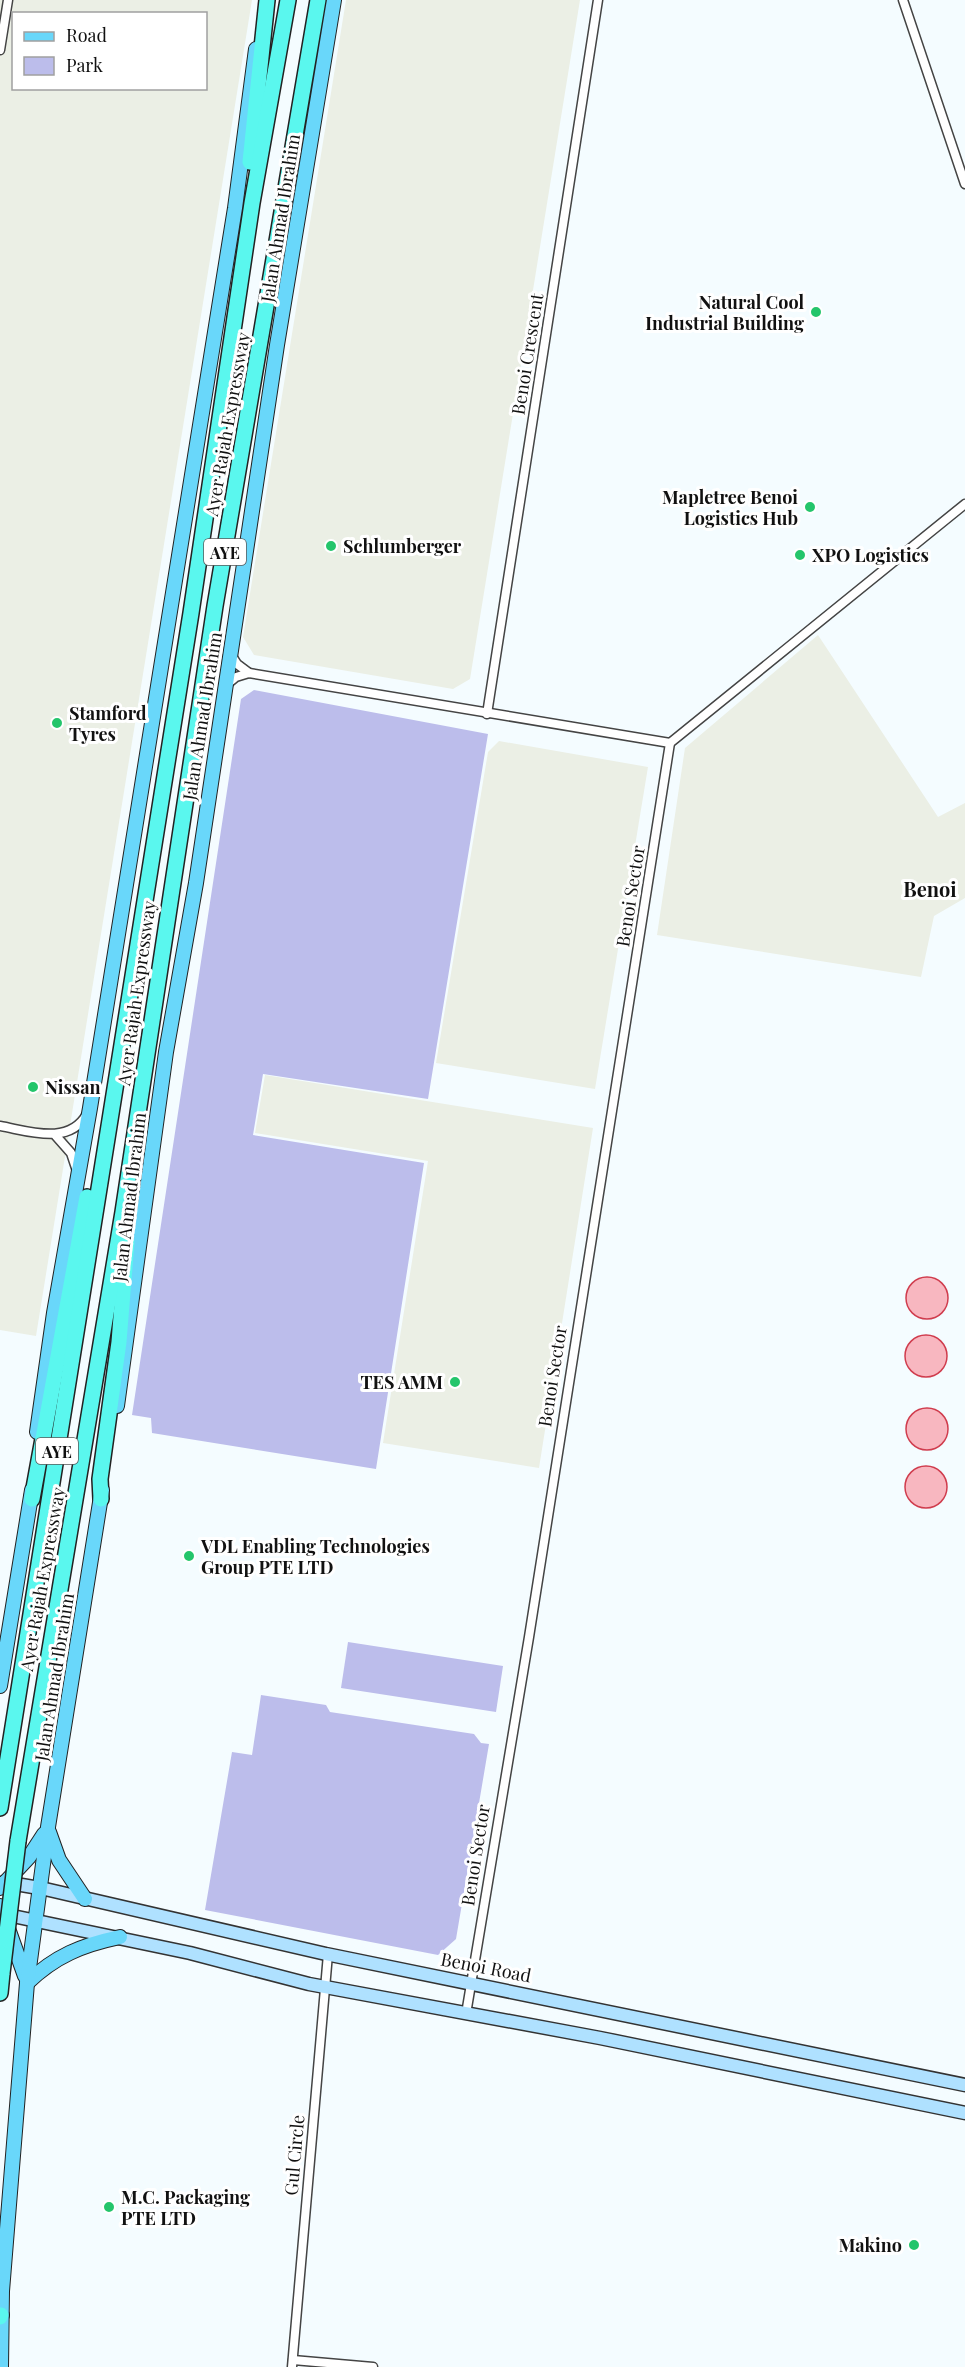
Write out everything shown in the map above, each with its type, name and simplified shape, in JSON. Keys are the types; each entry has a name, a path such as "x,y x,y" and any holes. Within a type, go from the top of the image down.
{"highway":[{"path":"252,203 248,190 249,171 267,0"},
{"name":"Ayer Rajah Expressway","path":"0,1808 191,613 252,203 288,0"},
{"name":"Ayer Rajah Expressway","path":"0,1993 18,1841 123,1212 215,606 318,0"},
{"path":"32,1499 91,1179 114,1095"},
{"path":"101,1499 103,1450 124,1287 128,1228 123,1212"}],"main road":[{"path":"0,1686 32,1499 32,1474 52,1324 90,1108 235,208 250,76 267,0"},
{"name":"Jalan Ahmad Ibrahim","path":"1,2367 1,2316 27,1983 39,1888 124,1361 166,1052 196,883 230,653 334,0"},
{"path":"27,1983 4,1897 48,1827"},
{"path":"48,1827 59,1860 85,1899"},
{"name":"Benoi Road","path":"4,1897 39,1888 328,1954 965,2085"},
{"path":"4,1897 35,1919 120,1937 325,1987 600,2038 965,2112"},
{"path":"27,1983 44,1966 59,1957 87,1944 120,1937"}],"street":[{"path":"0,50 9,0"},
{"name":"Benoi Crescent","path":"487,714 598,0"},
{"path":"903,0 965,184"},
{"path":"225,686 236,677 249,674 487,714 572,725 670,743 965,504"},
{"path":"230,653 237,664 249,674"},
{"name":"Benoi Sector","path":"466,2014 529,1636 670,743"},
{"path":"0,1126 56,1136 78,1126 90,1108"},
{"path":"56,1136 71,1153 78,1175"},
{"name":"Gul Circle","path":"328,1954 293,2363 373,2367"}],"shaded area":[{"path":"0,0 252,0 36,1336 0,1330"},
{"path":"346,0 580,0 470,679 453,689 254,655 243,637"},
{"path":"818,635 938,817 965,803 965,898 934,916 921,977 657,935 685,748"},
{"path":"499,741 648,767 595,1089 436,1063 488,752"},
{"path":"265,1075 593,1128 539,1468 383,1443 428,1161 255,1133"},
{"path":"927,1277 942,1283 948,1298 942,1313 927,1319 912,1313 906,1298 912,1283"},
{"path":"926,1335 941,1341 947,1356 941,1371 926,1377 911,1371 905,1356 911,1341"},
{"path":"927,1408 942,1414 948,1429 942,1444 927,1450 912,1444 906,1429 912,1414"},
{"path":"926,1466 941,1472 947,1487 941,1502 926,1508 911,1502 905,1487 911,1472"}],"green space":[{"path":"254,690 488,734 428,1099 263,1074 253,1135 424,1163 376,1469 152,1433 151,1418 132,1415 241,699"},
{"path":"348,1642 503,1666 496,1712 341,1688"},
{"path":"261,1695 326,1705 330,1712 474,1734 481,1743 489,1744 456,1939 438,1955 205,1910 232,1752 252,1755"}],"place":[{"name":"Natural Cool Industrial Building","path":"816,312"},
{"name":"Mapletree Benoi Logistics Hub","path":"810,507"},
{"name":"Schlumberger","path":"331,546"},
{"name":"XPO Logistics","path":"800,555"},
{"name":"Stamford Tyres","path":"57,723"},
{"name":"Nissan","path":"33,1087"},
{"name":"TES AMM","path":"455,1382"},
{"name":"VDL Enabling Technologies Group PTE LTD","path":"189,1556"},
{"name":"M.C. Packaging PTE LTD","path":"109,2207"},
{"name":"Makino","path":"914,2245"}],"district":[{"name":"Benoi","path":"930,888"}]}
